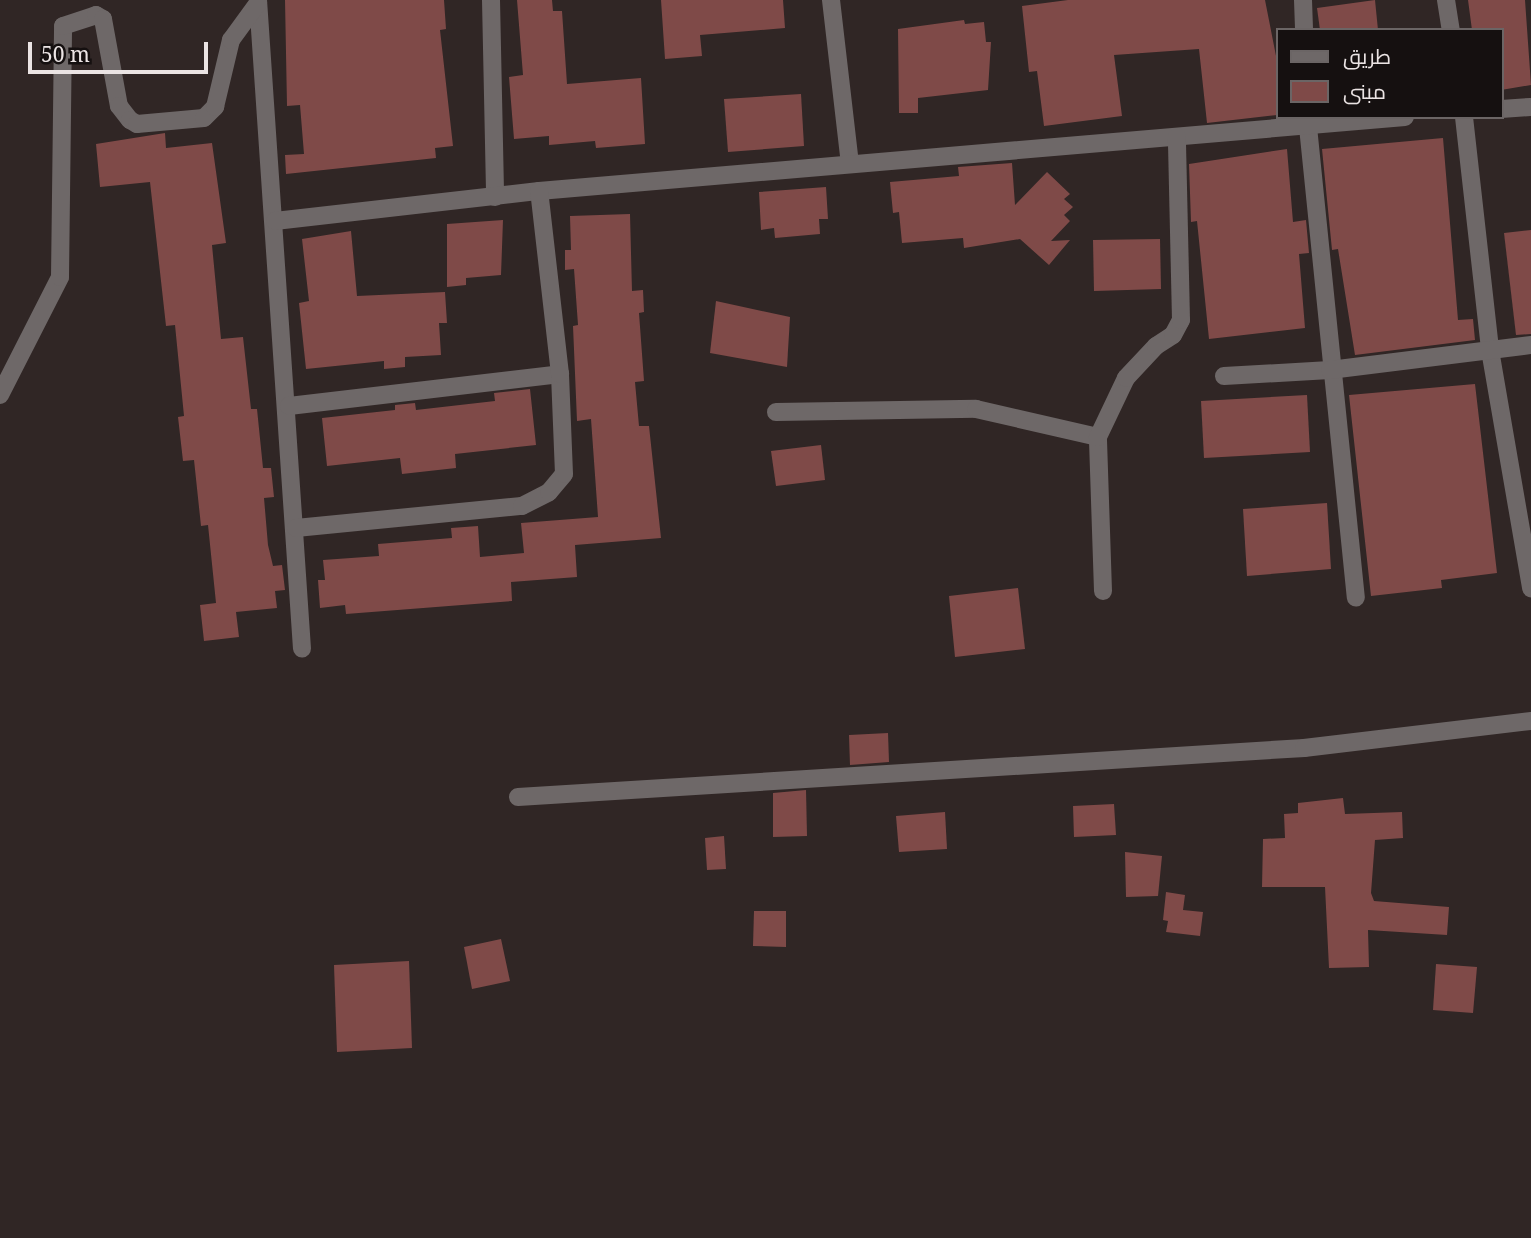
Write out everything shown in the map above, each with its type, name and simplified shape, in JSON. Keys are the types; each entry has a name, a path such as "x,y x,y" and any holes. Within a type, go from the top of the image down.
{"street":[{"path":"491,0 495,197"},
{"path":"831,0 850,164"},
{"path":"1303,0 1304,28"},
{"path":"1446,0 1451,28"},
{"path":"258,1 289,406 302,649"},
{"path":"0,395 60,277 62,26 96,15 103,19 119,106 130,120 137,124 204,118 215,107 231,40 258,1"},
{"path":"1503,109 1531,107"},
{"path":"275,221 538,191 1177,137 1307,121 1356,119"},
{"path":"1464,119 1490,350 1531,588"},
{"path":"1307,121 1330,370 1356,598"},
{"path":"1103,591 1098,438 1126,378 1156,346 1173,335 1181,320 1177,137"},
{"path":"296,528 522,506 549,492 564,474 560,374 538,191"},
{"path":"1224,376 1330,370 1531,345"},
{"path":"289,406 560,374"},
{"path":"776,412 976,409 1098,438"},
{"path":"518,797 1304,748 1531,720"}],"building":[{"path":"285,0 444,0 446,29 440,30 453,146 435,148 436,158 286,174 285,155 304,154 300,105 287,106"},
{"path":"517,0 552,0 553,11 562,11 567,84 641,78 645,144 596,148 595,141 549,145 549,136 514,139 509,77 523,75"},
{"path":"661,0 783,0 785,28 700,35 702,56 665,59"},
{"path":"1068,0 1265,0 1276,56 1276,115 1207,123 1199,49 1114,55 1122,116 1044,126 1037,71 1029,72 1022,6"},
{"path":"1375,0 1378,28 1320,28 1317,8"},
{"path":"1468,0 1525,0 1531,85 1503,90 1503,28 1472,28"},
{"path":"964,20 965,24 984,22 986,42 991,42 988,90 918,98 918,113 899,113 898,29"},
{"path":"801,94 804,146 728,152 724,99"},
{"path":"165,133 166,148 212,143 226,243 212,245 221,339 243,337 251,409 257,409 263,468 271,468 274,497 264,498 268,545 273,566 282,565 285,590 275,591 277,608 236,612 239,637 204,641 200,605 216,603 208,525 201,526 194,460 183,461 178,417 184,416 175,325 166,326 150,182 100,187 96,144"},
{"path":"1443,138 1458,320 1473,319 1475,340 1355,355 1338,249 1332,250 1322,149"},
{"path":"1287,149 1293,222 1306,220 1309,253 1299,254 1305,328 1209,339 1197,221 1191,222 1189,164"},
{"path":"1012,163 1015,205 1047,172 1070,194 1064,199 1073,207 1064,215 1070,221 1051,241 1070,240 1049,265 1020,239 964,248 963,238 902,243 899,212 893,213 890,182 959,176 958,167"},
{"path":"826,187 828,219 819,219 820,234 775,238 774,228 761,230 759,192"},
{"path":"630,214 632,291 643,290 644,312 639,313 644,381 635,382 639,426 649,426 661,538 575,545 577,577 511,582 512,601 346,614 345,605 320,608 318,580 325,580 323,560 379,556 378,544 452,538 451,528 478,526 480,557 524,553 521,523 598,517 591,419 577,421 573,326 578,325 574,269 565,270 565,250 571,250 570,216"},
{"path":"503,220 501,275 466,278 466,285 447,287 447,224"},
{"path":"1531,230 1531,334 1516,335 1504,233"},
{"path":"351,231 357,296 445,292 447,323 439,323 441,355 405,357 405,367 384,369 384,361 306,369 299,303 309,301 302,239"},
{"path":"1160,239 1161,289 1094,291 1093,240"},
{"path":"716,301 790,317 787,367 710,353"},
{"path":"1475,384 1497,573 1441,580 1442,588 1371,596 1349,395"},
{"path":"530,389 536,445 455,454 456,468 402,474 400,458 327,466 322,418 395,410 395,405 415,403 416,410 495,401 494,393"},
{"path":"1307,395 1310,452 1204,458 1201,401"},
{"path":"821,445 825,480 776,486 771,451"},
{"path":"1327,503 1331,569 1247,576 1243,509"},
{"path":"1018,588 1025,649 955,657 949,596"},
{"path":"888,733 889,762 850,765 849,735"},
{"path":"806,790 807,836 773,837 773,793"},
{"path":"1343,798 1345,814 1402,812 1403,838 1375,840 1371,893 1374,901 1449,907 1447,935 1368,930 1369,967 1329,968 1325,887 1262,887 1263,839 1285,838 1284,814 1298,813 1298,803"},
{"path":"1114,804 1116,835 1074,837 1073,806"},
{"path":"945,812 947,849 899,852 896,816"},
{"path":"724,836 726,869 707,870 705,838"},
{"path":"1125,852 1162,856 1158,896 1126,897"},
{"path":"1166,892 1185,895 1183,910 1203,912 1200,936 1166,932 1168,921 1163,920"},
{"path":"754,911 786,911 786,947 753,946"},
{"path":"501,939 510,981 472,989 464,947"},
{"path":"409,961 412,1048 337,1052 334,965"},
{"path":"1436,964 1477,967 1473,1013 1433,1010"}]}
